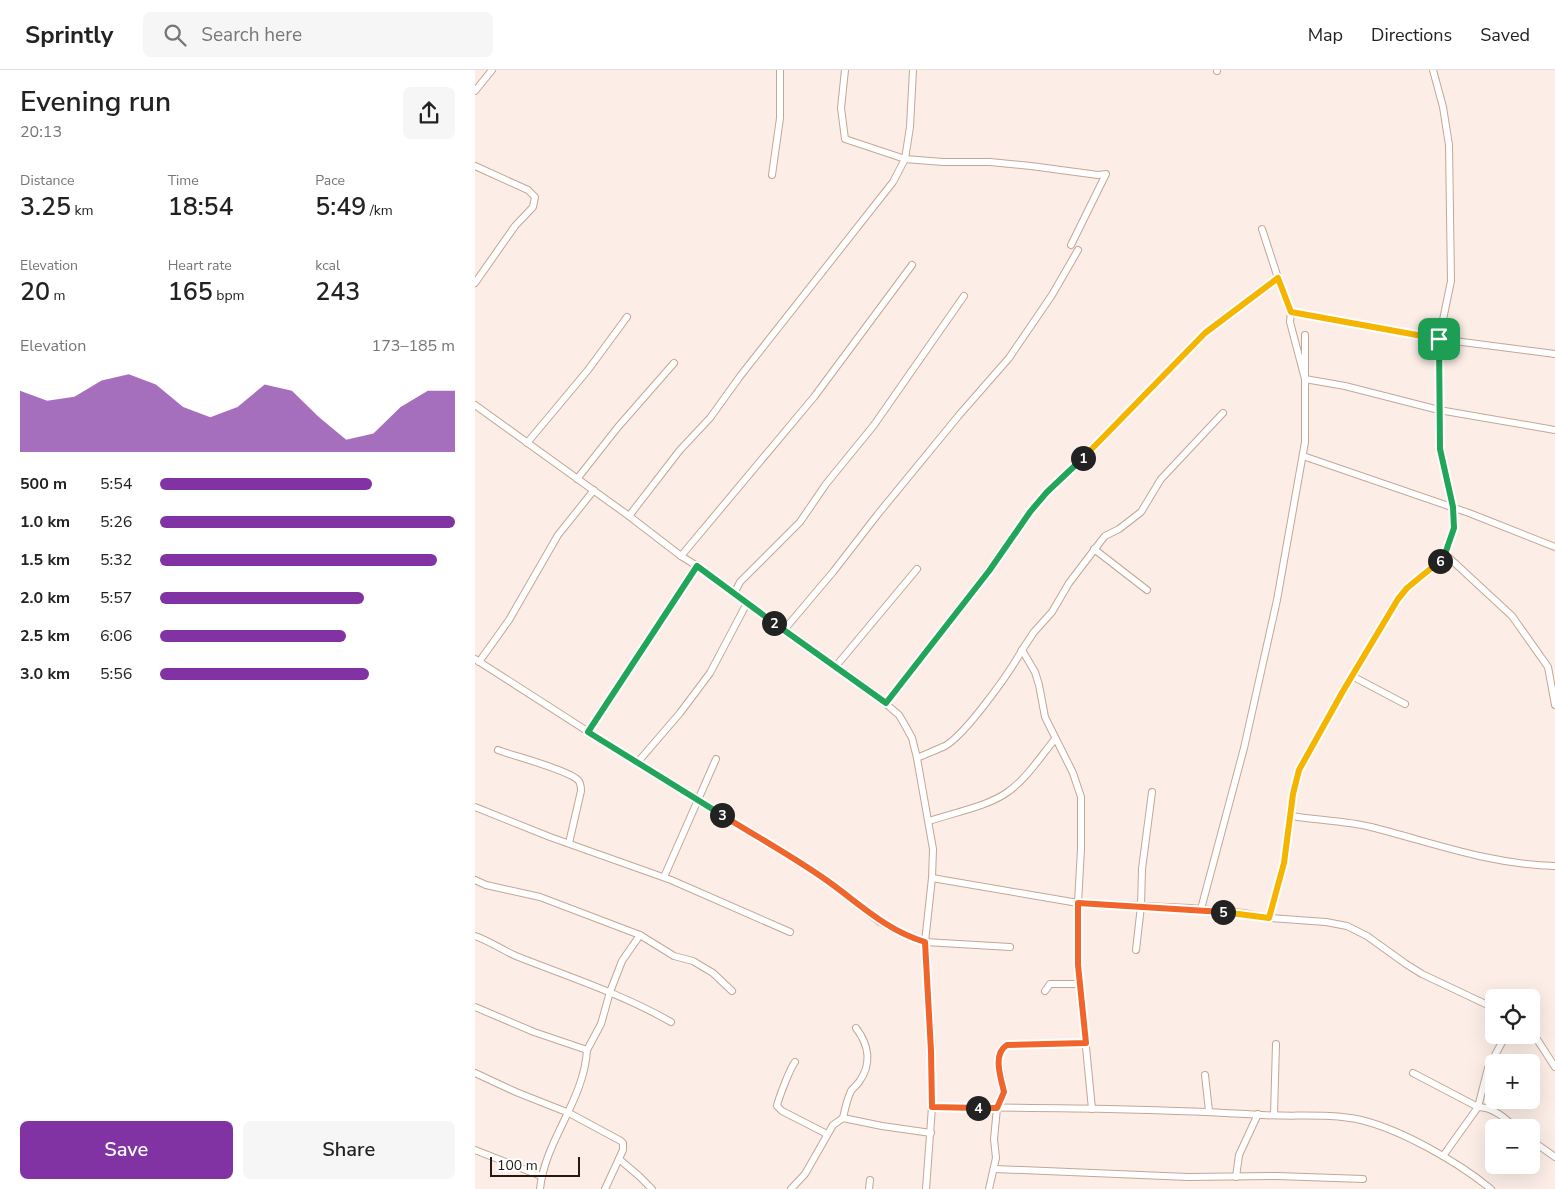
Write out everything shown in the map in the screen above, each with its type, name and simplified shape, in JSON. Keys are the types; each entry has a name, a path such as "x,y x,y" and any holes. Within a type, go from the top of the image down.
{"street":[{"path":"475,91 492,70"},
{"path":"772,175 780,118 780,70"},
{"path":"845,70 841,108 845,138 905,159 943,162 990,162 1098,175 1106,174 1071,245"},
{"path":"629,516 680,450 710,418 741,375 893,182 905,159 910,128 913,70"},
{"path":"1269,918 1284,863 1293,794 1299,770 1398,599 1407,588 1438,564 1445,554 1454,528 1453,507 1440,449 1439,410 1439,339 1451,281 1449,144 1443,107 1433,70"},
{"path":"475,166 528,190 535,197 533,207 510,232 475,283"},
{"path":"1263,229 1291,312 1291,322 1305,379 1345,386 1439,410 1555,430"},
{"path":"784,630 960,414 1009,358 1052,295 1078,250"},
{"path":"681,556 813,397 912,265"},
{"path":"886,703 989,571 1030,512 1047,492 1093,449 1205,333 1278,278"},
{"path":"734,594 740,582 801,522 826,484 874,425 964,296"},
{"path":"1291,312 1439,339 1555,354"},
{"path":"527,444 588,370 627,317"},
{"path":"1201,910 1244,748 1277,600 1305,442 1305,335"},
{"path":"577,479 674,363"},
{"path":"475,405 886,703 899,715 906,727 912,738 917,758 933,849 925,942 932,1107 926,1189"},
{"path":"917,758 945,746 953,740 993,694 1034,632 1052,612 1069,583 1094,549 1105,536 1119,529 1141,512 1161,479 1223,413"},
{"path":"1303,456 1453,507 1555,547"},
{"path":"593,490 558,536 509,620 477,661 637,764 784,853 828,882 881,922 907,936 925,942 1010,947"},
{"path":"1094,549 1147,590"},
{"path":"1445,554 1512,616 1551,666 1555,706"},
{"path":"588,732 697,566"},
{"path":"836,666 917,569"},
{"path":"637,764 680,713 710,673 747,603"},
{"path":"1022,650 1035,672 1045,717 1073,772 1081,797 1078,965 1092,1109"},
{"path":"1352,676 1405,704"},
{"path":"929,821 993,801 1009,792 1055,739"},
{"path":"499,750 577,779 581,791 569,843"},
{"path":"664,877 716,759"},
{"path":"1136,950 1141,906 1142,869 1151,792"},
{"path":"475,807 664,877 790,932"},
{"path":"1291,816 1368,826 1469,853 1507,861 1555,866"},
{"path":"932,878 1078,903 1243,913 1269,918 1325,922 1347,926 1367,936 1422,974 1485,1004"},
{"path":"475,880 486,885 540,897 640,935 673,956 693,961 713,973 732,991"},
{"path":"540,1189 541,1176 579,1086 587,1050 601,1024 610,992 623,961 640,935"},
{"path":"475,936 513,955 649,1009 671,1022"},
{"path":"1045,991 1050,984 1080,984"},
{"path":"475,1007 534,1032 587,1050"},
{"path":"791,1189 805,1174 833,1125 843,1118 851,1090 859,1082 865,1068 868,1056 866,1044 856,1028"},
{"path":"989,1189 995,1169 994,1139 997,1108 1004,1092 998,1057 1002,1048 1007,1045 1086,1043"},
{"path":"1274,1115 1276,1044"},
{"path":"1443,1156 1478,1107 1488,1068 1501,1044"},
{"path":"1540,1044 1555,1067"},
{"path":"795,1062 787,1076 777,1106 782,1111 827,1134"},
{"path":"475,1073 515,1092 569,1113 621,1141 623,1143 623,1150 605,1189"},
{"path":"1413,1073 1478,1107 1485,1107 1506,1119"},
{"path":"1205,1075 1209,1111"},
{"path":"932,1107 1209,1111 1274,1115 1315,1115 1359,1120 1387,1128 1443,1156 1491,1189"},
{"path":"1237,1177 1239,1155 1258,1114"},
{"path":"843,1118 931,1133"},
{"path":"1540,1146 1555,1157"},
{"path":"475,1150 541,1176"},
{"path":"619,1159 652,1189"},
{"path":"995,1169 1169,1177 1363,1179"},
{"path":"869,1189 870,1180"}],"route":[{"path":"1278,278 1291,312 1439,339 1440,449 1453,507 1454,528 1445,554 1438,564 1407,588 1398,599 1343,691 1299,770 1293,794 1284,863 1269,918 1243,913 1190,908 1078,903 1078,965 1086,1043 1007,1045 1002,1048 998,1057 1004,1092 997,1108 932,1107 925,942 907,936 881,922 828,882 784,853 588,732 697,566 886,703 989,571 1030,512 1047,492 1093,449 1205,333 1278,278"}]}
